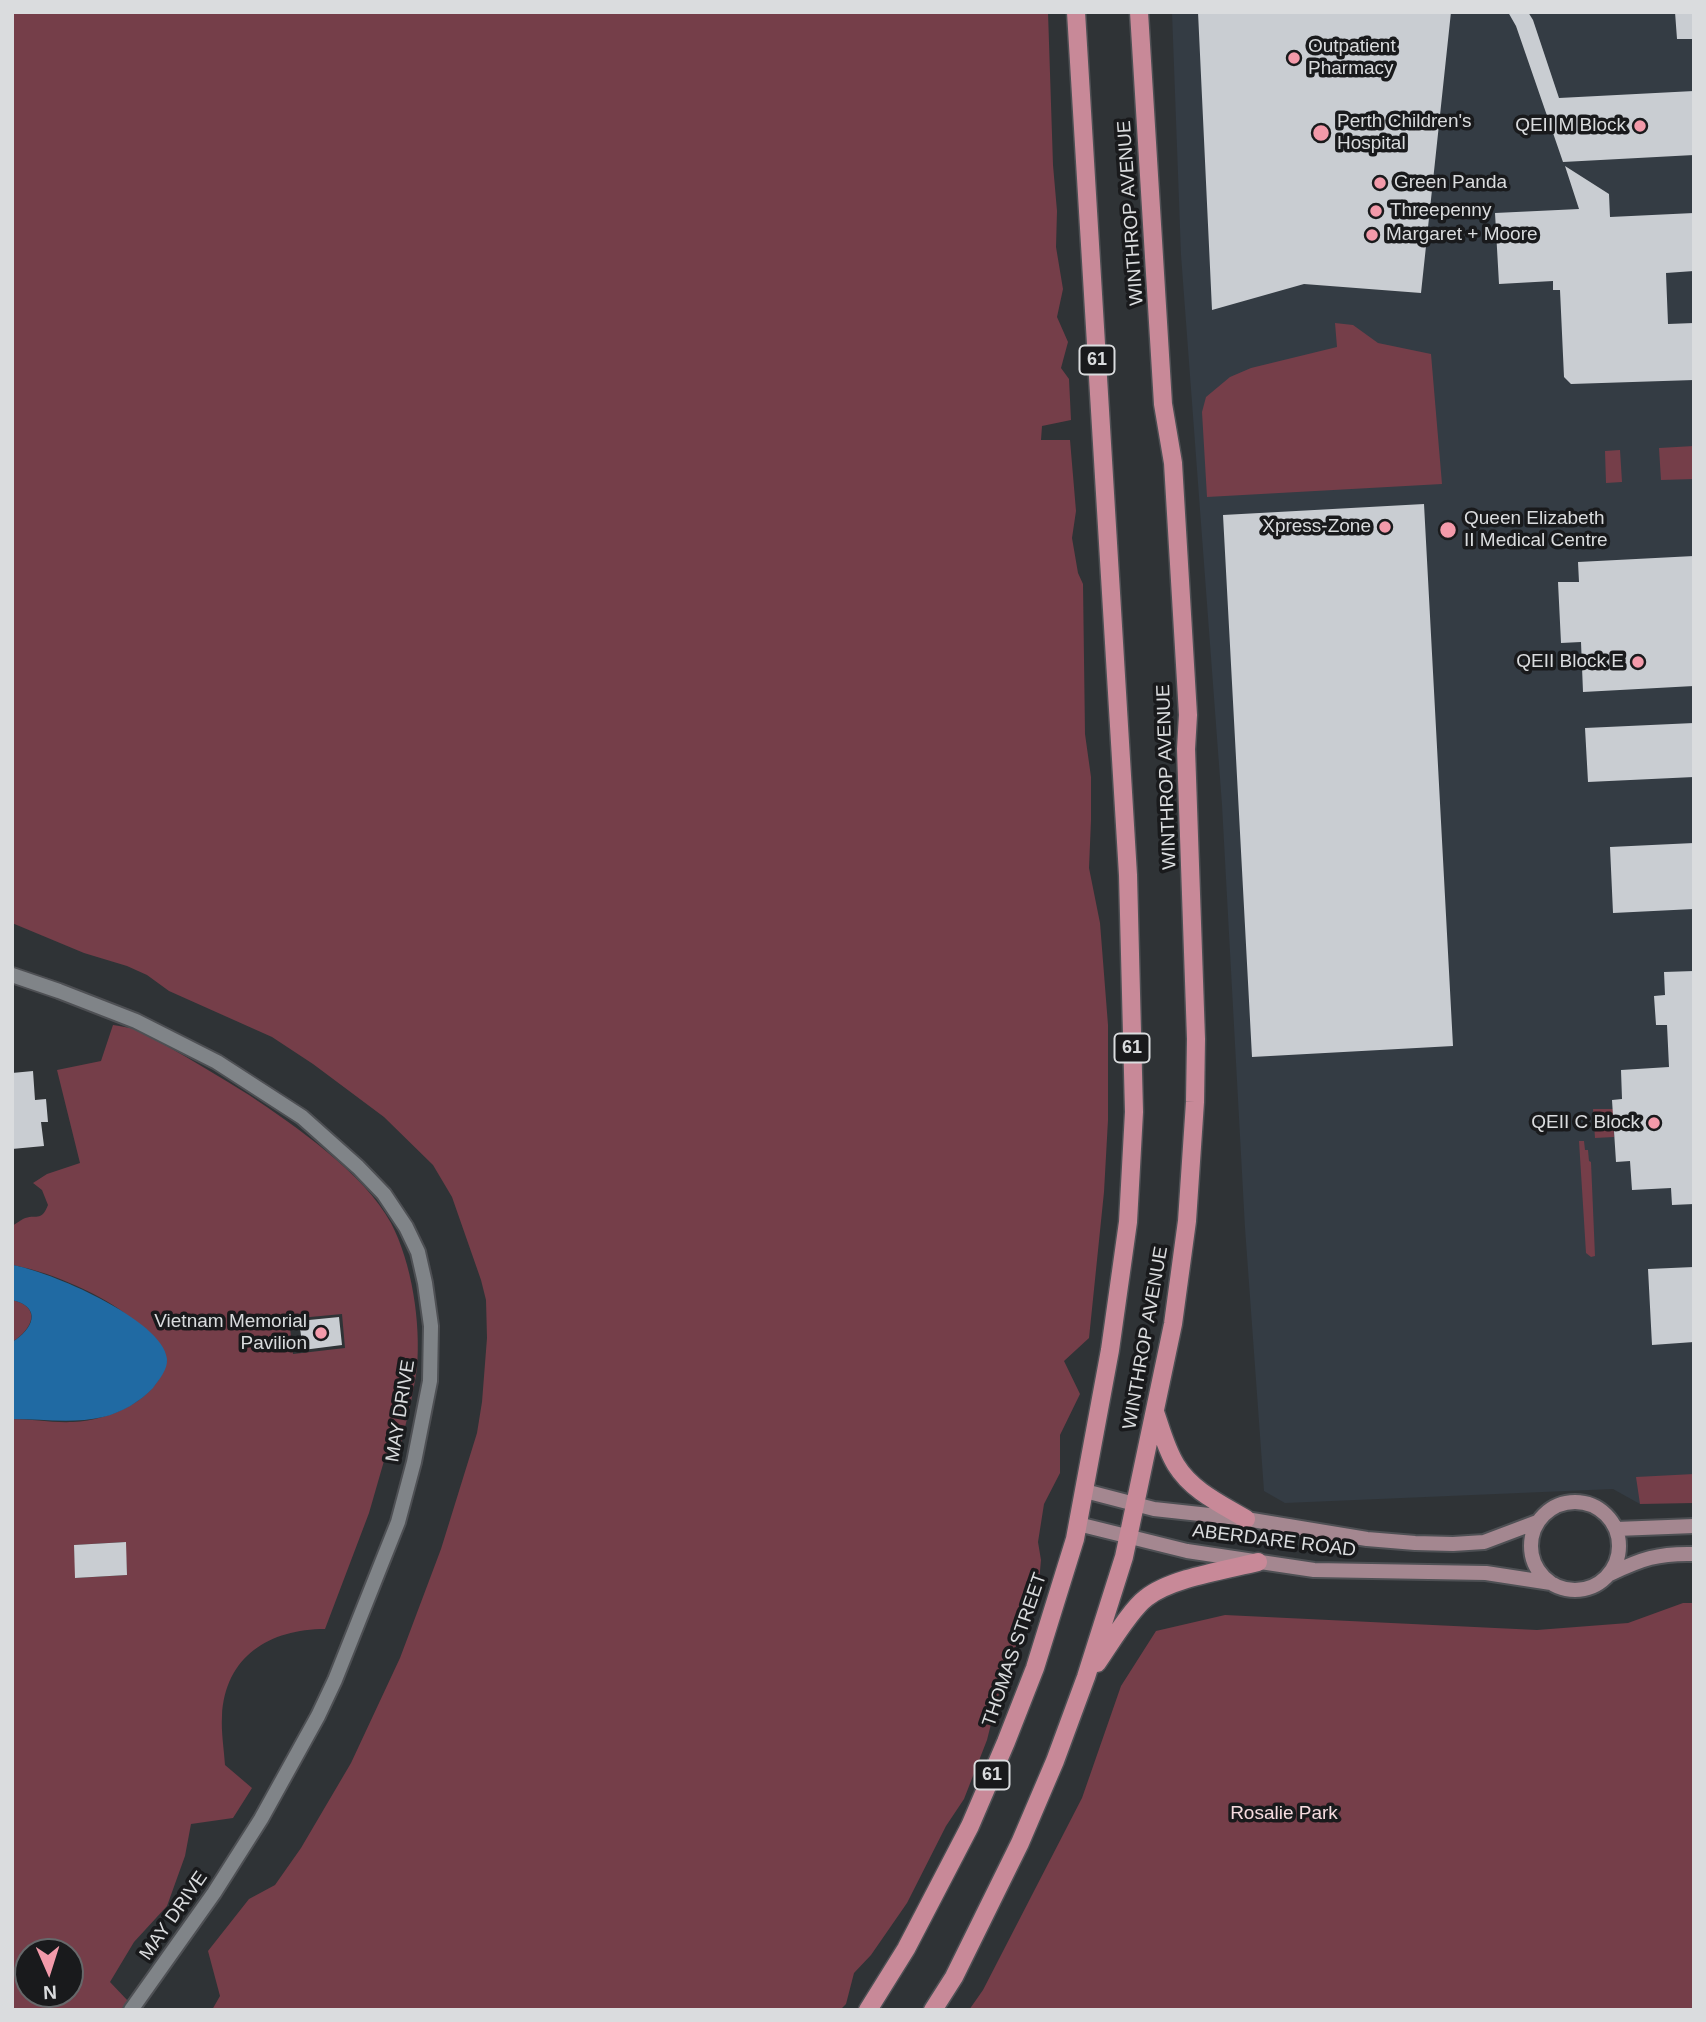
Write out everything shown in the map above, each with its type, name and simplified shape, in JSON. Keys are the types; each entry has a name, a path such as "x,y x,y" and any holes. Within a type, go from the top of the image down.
{"main road":[{"name":"WINTHROP AVENUE","path":"1076,12 1126,850 1134,1112 1128,1222 1110,1350 1078,1524"},
{"name":"WINTHROP AVENUE","path":"1128,1537 1173,1324 1187,1221 1195,1102 1196,1038 1186,748 1187,705 1173,463 1163,404 1139,12"},
{"path":"1155,1412 1174,1462 1185,1478 1207,1496 1246,1519"},
{"name":"ABERDARE ROAD","path":"1085,1491 1154,1509 1246,1519 1367,1539 1453,1544 1484,1542 1537,1522"},
{"path":"1569,1502 1583,1502 1606,1513 1616,1529 1619,1541 1619,1553 1608,1575 1599,1583 1575,1590 1551,1583 1533,1562 1530,1549 1531,1535 1537,1522 1555,1506 1569,1502"},
{"name":"ABERDARE ROAD","path":"1078,1524 1187,1551 1314,1570 1486,1573 1551,1583"},
{"name":"THOMAS STREET","path":"868,2010 906,1949 970,1826 1035,1668 1078,1524"},
{"path":"1616,1529 1694,1526"},
{"path":"933,2010 954,1977 1020,1843 1055,1760 1086,1677 1128,1537"},
{"path":"1608,1575 1648,1557 1669,1553 1694,1553"},
{"path":"1086,1677 1146,1598 1174,1582 1258,1562"}],"street":[{"name":"MAY DRIVE","path":"12,975 136,1021 217,1062 302,1117 384,1194 406,1227 418,1252 431,1326 430,1381 414,1462 398,1522 335,1680 261,1819 214,1893 131,2010"}],"shaded area":[{"name":"Queen Elizabeth II Medical Centre","path":"1172,12 1694,12 1694,1500 1640,1504 1613,1489 1285,1503 1264,1491 1245,1228 1222,805 1181,255"}],"green space":[{"path":"12,12 1048,12 1057,211 1056,247 1063,289 1057,317 1068,342 1061,368 1069,379 1071,420 1042,426 1041,440 1070,440 1076,511 1072,538 1078,573 1083,584 1085,734 1091,777 1089,868 1100,923 1108,1025 1108,1120 1104,1192 1089,1338 1064,1361 1080,1394 1060,1435 1060,1473 1044,1504 1038,1542 1041,1560 1037,1604 1011,1656 987,1740 964,1799 946,1826 907,1903 871,1955 854,1973 846,2004 840,2010 212,2010 220,1996 208,1951 249,1899 275,1885 301,1848 351,1763 400,1658 441,1549 477,1433 487,1338 486,1300 452,1197 433,1165 384,1117 272,1037 169,991 147,975 127,966 84,953 12,923"},
{"path":"1335,323 1353,325 1378,343 1431,354 1442,484 1207,497 1202,412 1206,397 1230,377 1251,368 1337,347"},
{"path":"1694,446 1694,479 1661,480 1659,448"},
{"path":"1620,450 1622,482 1606,483 1605,451"},
{"path":"113,1025 129,1028 188,1058 249,1095 307,1136 364,1186 391,1223 410,1275 418,1332 417,1368 399,1451 386,1454 369,1513 325,1629 286,1634 269,1641 241,1662 232,1677 225,1695 222,1716 225,1765 252,1788 233,1818 191,1824 185,1856 167,1906 134,1942 110,1982 128,2001 121,2010 12,2010 12,1419 73,1422 117,1412 143,1397 154,1386 167,1360 134,1322 112,1304 54,1277 12,1265 12,1226 28,1217 40,1216 48,1205 42,1190 33,1183 47,1174 80,1163 57,1070 101,1061","holes":["342,1314 345,1348 293,1354 289,1319","125,1542 127,1575 76,1578 74,1545"]},
{"path":"1593,1109 1613,1109 1614,1137 1595,1138"},
{"path":"1579,1141 1584,1141 1591,1162 1595,1256 1591,1257 1586,1253"},
{"path":"12,1300 28,1308 31,1319 25,1331 12,1342"},
{"path":"1694,1474 1694,1503 1640,1504 1636,1477"},
{"name":"Rosalie Park","path":"1683,1603 1694,1603 1694,2010 969,2010 983,1990 1082,1798 1121,1686 1156,1631 1225,1615 1537,1630 1628,1623"}],"water":[{"path":"12,1265 51,1276 102,1299 146,1329 161,1344 167,1359 165,1370 153,1388 130,1406 103,1417 69,1421 12,1419 12,1342 25,1331 32,1319 28,1308 12,1300"}],"building":[{"name":"Perth Children's Hospital","path":"1198,12 1451,12 1421,293 1304,284 1212,310"},
{"name":"QEII M Block","path":"1508,12 1528,12 1533,20 1559,98 1694,91 1694,155 1563,162 1516,26"},
{"path":"1675,12 1694,12 1694,39 1677,39"},
{"path":"1565,166 1609,194 1610,217 1694,213 1694,271 1666,273 1668,324 1694,323 1694,380 1571,384 1564,377 1560,290 1553,290 1553,281 1499,284 1495,213 1579,209"},
{"path":"1424,504 1453,1046 1252,1057 1223,515"},
{"name":"QEII Block E","path":"1694,556 1694,686 1583,692 1581,642 1561,643 1558,582 1579,582 1578,562"},
{"path":"1694,723 1694,777 1588,782 1585,728"},
{"path":"1694,843 1694,909 1613,913 1610,847"},
{"name":"QEII C Block","path":"1694,971 1694,1204 1672,1205 1671,1188 1632,1190 1630,1161 1616,1162 1612,1100 1622,1099 1621,1070 1669,1067 1667,1025 1656,1025 1654,996 1665,995 1664,972"},
{"path":"33,1071 35,1100 46,1099 48,1122 41,1122 44,1146 12,1149 12,1073"},
{"path":"1694,1267 1694,1342 1652,1345 1648,1269"},
{"name":"Vietnam Memorial Pavilion","path":"339,1317 342,1345 303,1350 299,1321"},
{"path":"126,1542 127,1575 75,1578 74,1545"}],"place":[{"name":"Outpatient Pharmacy","path":"1294,58"},
{"name":"QEII M Block","path":"1640,126"},
{"name":"Perth Children's Hospital","path":"1321,133"},
{"name":"Green Panda","path":"1380,183"},
{"name":"Threepenny","path":"1376,211"},
{"name":"Margaret + Moore","path":"1372,235"},
{"name":"Xpress-Zone","path":"1385,527"},
{"name":"Queen Elizabeth II Medical Centre","path":"1448,530"},
{"name":"QEII Block E","path":"1638,662"},
{"name":"QEII C Block","path":"1654,1123"},
{"name":"Vietnam Memorial Pavilion","path":"321,1333"}]}
